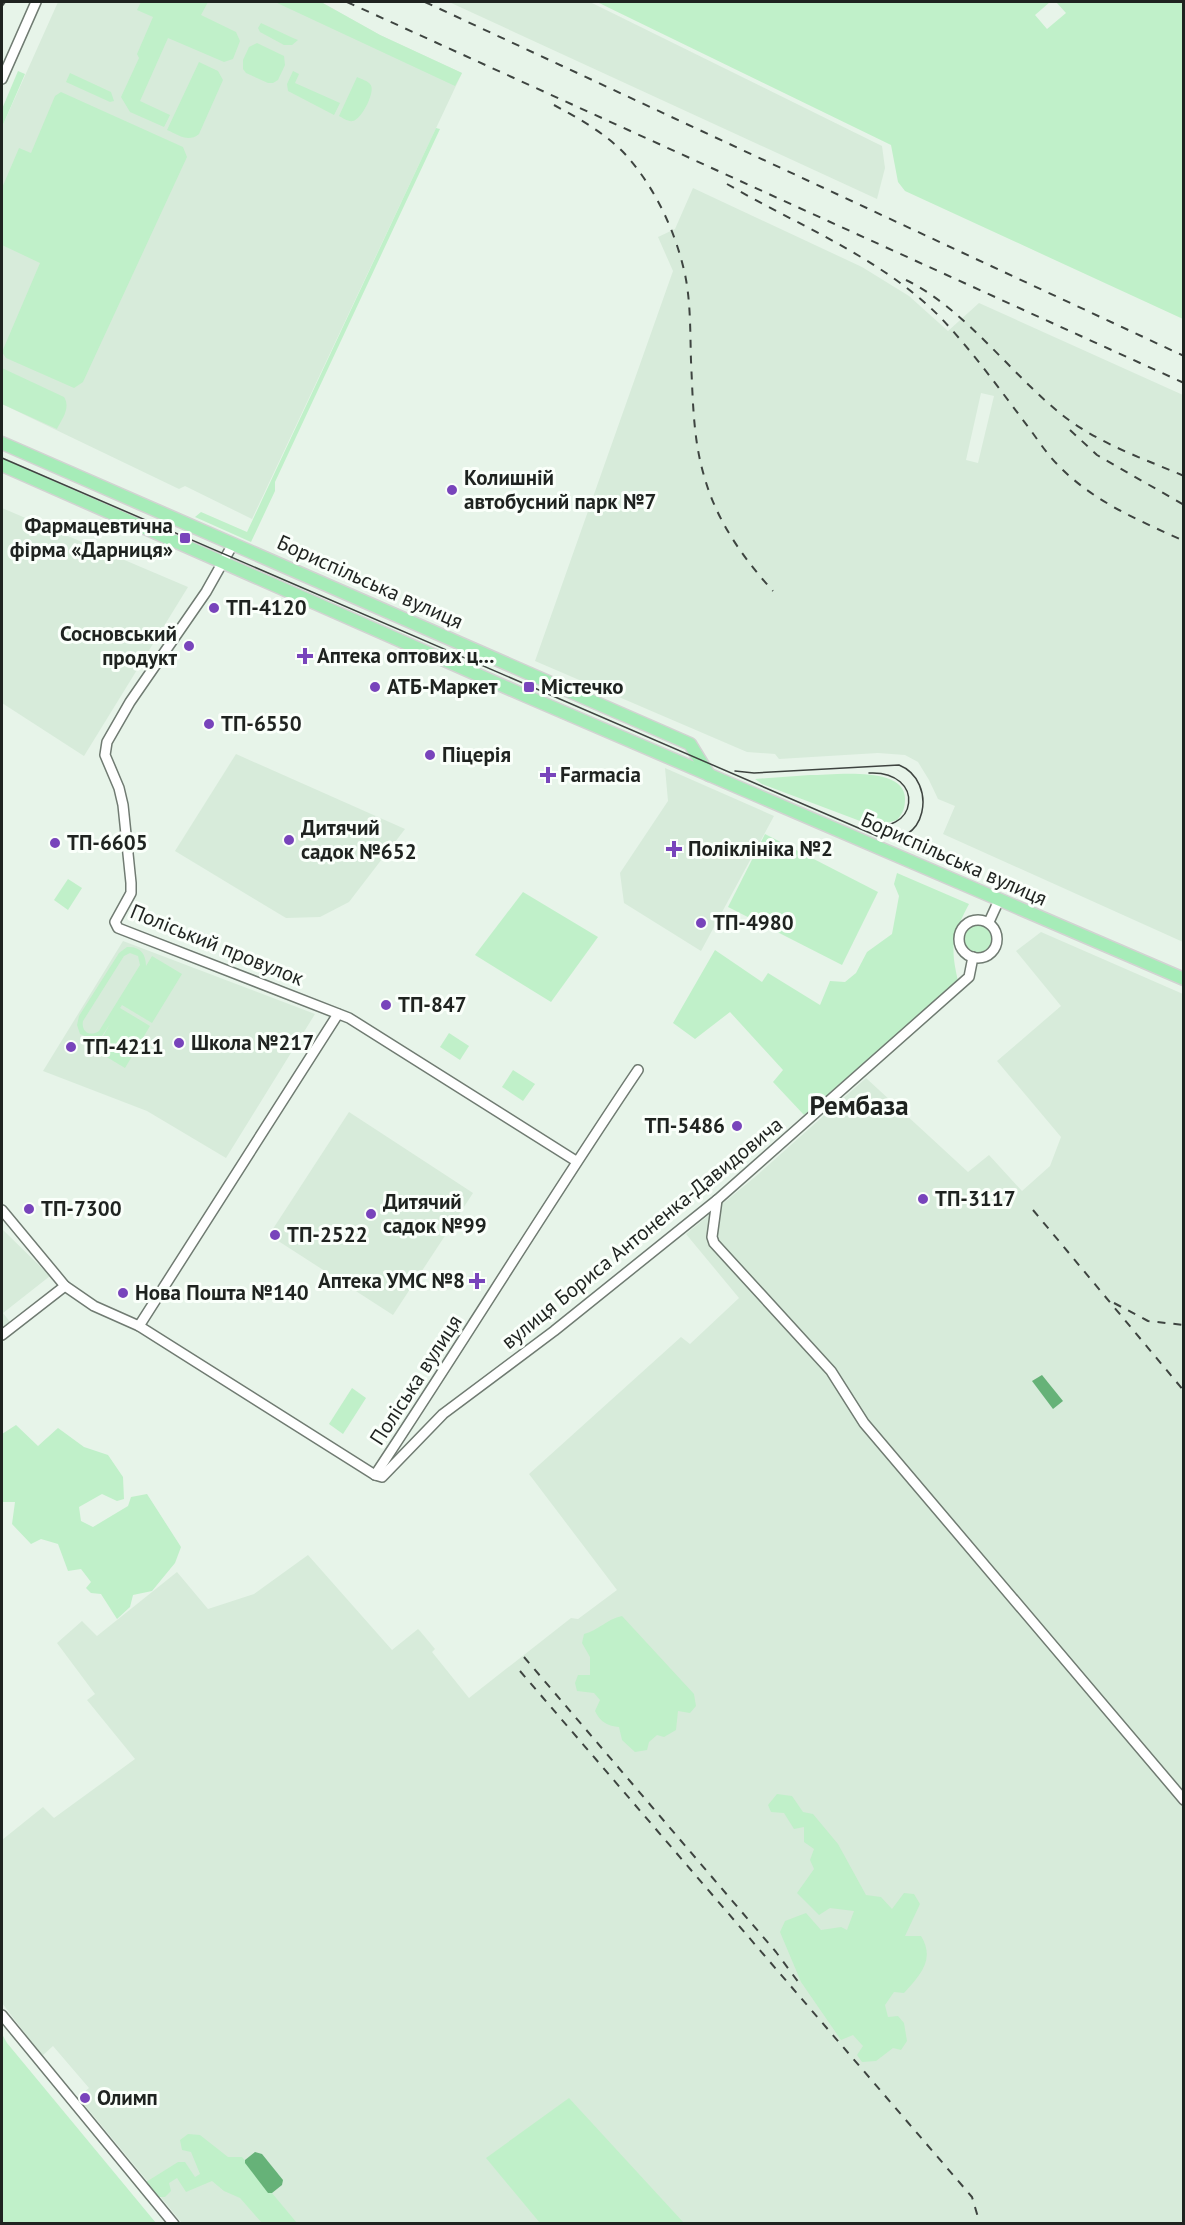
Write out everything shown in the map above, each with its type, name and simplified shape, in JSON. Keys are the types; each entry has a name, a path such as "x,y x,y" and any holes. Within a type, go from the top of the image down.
{"main road":[{"name":"Бориспільська вулиця","path":"2,443 690,744 709,774"},
{"name":"Бориспільська вулиця","path":"2,465 1184,979"}],"street":[{"path":"2,79 36,2"},
{"name":"Поліський провулок","path":"233,544 191,616 130,702 107,742 105,755 119,788 123,805 131,893 115,922 118,928 338,1014 385,1040 576,1161"},
{"path":"988,922 999,900"},
{"path":"974,920 988,922 997,934 995,949 988,956 973,957 964,952 960,944 962,929 965,925 974,920"},
{"name":"вулиця Бориса Антоненка-Давидовича","path":"375,1475 382,1477 387,1473 443,1414 554,1331 717,1200 969,978 973,957"},
{"path":"139,1326 338,1014"},
{"name":"Поліська вулиця","path":"2,1210 65,1286 94,1306 139,1326 375,1475 456,1354 576,1161 638,1070"},
{"path":"717,1200 712,1237 714,1243 831,1371 864,1423 1184,1800"},
{"path":"2,1335 65,1286"},
{"path":"2,2015 174,2223"}],"shaded area":[{"name":"Фармацевтична фірма «Дарниця»","path":"58,2 321,2 380,35 462,73 252,519 185,486 179,489 2,404 2,127"},
{"path":"141,2 208,2 201,15 236,32 240,41 233,59 224,62 168,38 140,101 170,115 164,127 130,112 121,97 139,58 137,54 153,17 137,10"},
{"path":"275,2 321,2 380,35 462,73 455,86"},
{"path":"449,2 590,2 882,146 885,168 877,199"},
{"path":"597,2 1050,2 1035,15 1047,29 1066,13 1056,2 1183,2 1183,319 905,191 898,182 891,145"},
{"path":"261,23 298,40 292,45 284,45 260,32 258,28"},
{"path":"257,43 284,56 285,65 278,80 273,83 246,73 243,69 243,60 249,47"},
{"path":"199,62 218,71 223,80 199,134 187,138 167,130"},
{"path":"18,71 25,74 2,127 2,109"},
{"path":"293,71 299,74 295,83 340,103 334,115 288,91 287,84"},
{"path":"70,73 111,92 114,101 110,102 66,82"},
{"path":"357,77 372,87 367,104 360,116 349,121 339,116"},
{"path":"61,92 183,147 187,157 83,382 74,388 6,358 2,352 40,263 2,245 2,188 19,148 31,153 55,96"},
{"path":"436,128 440,129 275,482 275,491 251,542 195,517 201,512 247,532"},
{"path":"693,188 862,267 909,296 948,331 979,303 1183,395 1183,942 943,834 955,806 938,799 918,762 905,755 878,753 779,759 775,754 747,752 535,661 673,271 658,237 675,229","holes":["981,393 994,396 978,463 966,460"]},
{"path":"2,368 64,397 67,405 57,429 2,404"},
{"path":"2,508 188,587 84,756 2,703"},
{"name":"Дитячий садок №652","path":"236,754 405,829 349,902 320,917 286,918 175,851"},
{"path":"665,768 774,816 701,951 624,903 620,873 668,801"},
{"path":"810,775 881,776 894,781 902,788 905,805 897,820 880,825 868,824 762,784 755,779"},
{"path":"765,834 878,892 842,965 728,907"},
{"path":"897,873 969,904 954,941 953,950 958,981 804,1115 773,1082 783,1070 730,1012 695,1039 673,1023 715,950 762,982 768,973 820,1005 830,981 845,982 856,973 867,952 892,934 899,896 894,884"},
{"path":"68,879 82,888 68,910 54,900"},
{"path":"523,892 598,937 551,1002 475,955"},
{"path":"978,925 988,929 992,939 988,949 978,953 968,949 964,939 968,929"},
{"path":"1041,932 1183,994 1183,2223 182,2223 78,2097 89,2088 53,2046 42,2056 2,2003 2,1840 43,1807 54,1818 135,1759 87,1700 95,1694 57,1643 82,1621 97,1636 177,1572 208,1609 254,1594 308,1555 392,1650 418,1629 435,1649 432,1652 469,1698 571,1618 578,1619 617,1590 529,1474 681,1337 690,1344 739,1298 686,1234 755,1177 866,1078 968,1172 989,1155 1022,1191 1050,1166 1061,1137 997,1061 1061,1006 1016,951"},
{"name":"Школа №217","path":"123,941 315,1014 226,1158 147,1111 43,1071"},
{"path":"127,947 139,949 145,958 146,966 152,956 182,974 152,1023 122,1005 120,1008 150,1026 125,1068 95,1050 110,1024 102,1036 93,1040 80,1034 77,1025 79,1016 119,953","holes":["130,953 138,956 140,965 99,1031 92,1034 85,1031 83,1021 124,956"]},
{"path":"449,1033 469,1046 460,1060 440,1047"},
{"path":"513,1070 535,1084 523,1101 502,1087"},
{"name":"Дитячий садок №99","path":"349,1112 473,1193 393,1315 269,1235"},
{"path":"2,1229 50,1276 3,1313 10,1322 2,1328"},
{"path":"1042,1375 1063,1401 1053,1409 1032,1381"},
{"path":"352,1388 366,1398 343,1434 329,1424"},
{"path":"16,1425 38,1446 58,1428 84,1447 108,1455 123,1477 124,1499 117,1501 102,1494 79,1507 81,1521 93,1527 128,1506 131,1497 147,1494 181,1547 175,1563 152,1591 133,1595 130,1607 117,1619 101,1594 91,1593 86,1588 91,1582 81,1569 68,1571 58,1544 41,1539 31,1544 12,1524 15,1502 2,1502 2,1434"},
{"path":"622,1616 694,1694 696,1706 690,1713 678,1711 676,1730 664,1737 657,1735 649,1742 647,1750 635,1752 622,1740 619,1727 611,1726 599,1718 595,1711 600,1700 594,1693 577,1691 575,1683 578,1675 590,1675 590,1657 582,1643 584,1634"},
{"path":"777,1794 792,1796 803,1812 813,1814 838,1844 866,1895 881,1897 892,1909 904,1893 914,1894 920,1904 905,1936 921,1936 927,1953 924,1967 904,1993 894,1992 885,2005 888,2017 898,2016 904,2023 907,2041 901,2050 893,2048 876,2061 862,2062 857,2055 863,2046 853,2035 841,2040 801,1982 780,1932 785,1921 806,1913 821,1930 841,1927 847,1930 854,1911 830,1908 819,1915 797,1893 814,1869 810,1860 814,1849 804,1842 804,1827 794,1829 784,1813 771,1812 768,1805"},
{"path":"2,2034 7,2043 156,2223 2,2223"},
{"path":"569,2098 684,2223 540,2223 486,2158"},
{"path":"188,2134 200,2135 228,2157 242,2157 297,2223 262,2223 240,2198 224,2191 212,2181 186,2192 177,2178 169,2183 171,2191 165,2197 154,2197 146,2182 178,2162 185,2162 195,2177 200,2174 191,2152 182,2150 180,2140"},
{"path":"255,2152 262,2154 283,2180 282,2185 272,2193 268,2193 245,2163 245,2160"}],"tram line":[{"path":"2,458 877,836 894,838 907,834 916,825 922,813 923,799 919,785 912,773 899,765 754,773 735,771"},
{"path":"862,824 881,826 896,822 905,814 909,803 907,792 900,782 887,775 869,773"}],"railway":[{"path":"2,6 5,2"},
{"path":"347,2 1184,383"},
{"path":"425,2 1184,356"},
{"path":"554,105 600,133 625,154 653,193 668,221 679,251 687,289 694,421 701,465 716,510 732,538 773,591"},
{"path":"727,184 839,244 893,278 918,297 964,344 1049,455 1071,477 1100,499 1184,541"},
{"path":"906,280 928,292 968,325 1042,398 1075,424 1120,449 1184,476"},
{"path":"1070,430 1097,455 1184,505"},
{"path":"1033,1210 1184,1391"},
{"path":"1114,1303 1148,1321 1184,1325"},
{"path":"524,1657 776,1952 802,1987"},
{"path":"520,1671 972,2197 980,2224"}],"place":[{"name":"Колишній автобусний парк №7","path":"452,490"},
{"name":"Фармацевтична фірма «Дарниця»","path":"185,538"},
{"name":"ТП-4120","path":"214,608"},
{"name":"Сосновський продукт","path":"189,646"},
{"name":"Аптека оптових ц...","path":"305,656"},
{"name":"АТБ-Маркет","path":"375,687"},
{"name":"Містечко","path":"529,687"},
{"name":"ТП-6550","path":"209,724"},
{"name":"Піцерія","path":"430,755"},
{"name":"Farmacia","path":"548,775"},
{"name":"Дитячий садок №652","path":"289,840"},
{"name":"ТП-6605","path":"55,843"},
{"name":"Поліклініка №2","path":"674,849"},
{"name":"ТП-4980","path":"701,923"},
{"name":"ТП-847","path":"386,1005"},
{"name":"Школа №217","path":"179,1043"},
{"name":"ТП-4211","path":"71,1047"},
{"name":"ТП-5486","path":"737,1126"},
{"name":"ТП-3117","path":"923,1199"},
{"name":"ТП-7300","path":"29,1209"},
{"name":"Дитячий садок №99","path":"371,1214"},
{"name":"ТП-2522","path":"275,1235"},
{"name":"Аптека УМС №8","path":"477,1281"},
{"name":"Нова Пошта №140","path":"123,1293"},
{"name":"Олимп","path":"85,2098"}],"district":[{"name":"Рембаза","path":"859,1106"}]}
